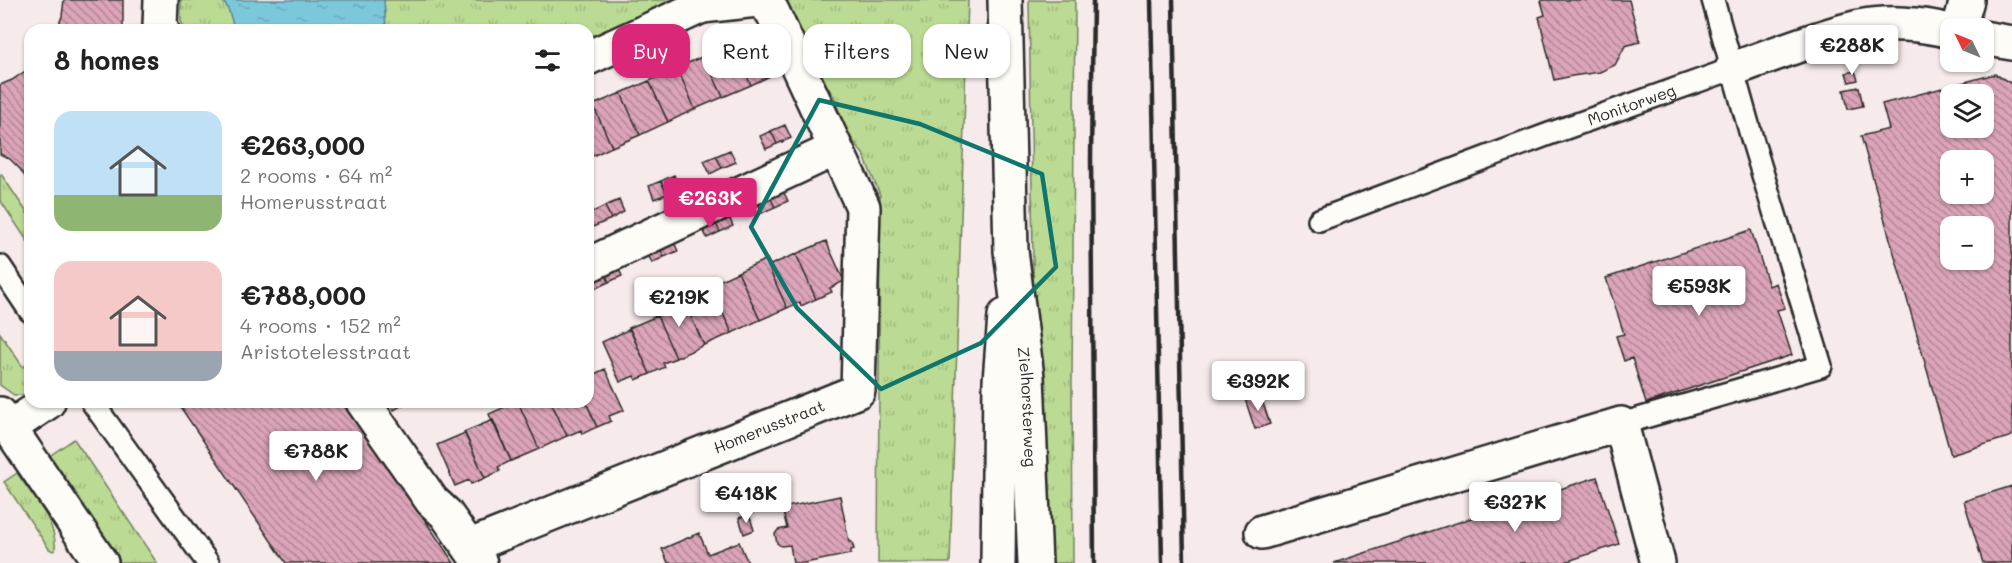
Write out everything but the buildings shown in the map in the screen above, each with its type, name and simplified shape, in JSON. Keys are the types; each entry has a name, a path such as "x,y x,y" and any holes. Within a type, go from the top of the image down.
{"street":[{"path":"160,0 160,24"},
{"path":"594,55 702,3 759,0"},
{"name":"Homerusstraat","path":"475,554 858,392 863,207 772,11 759,0"},
{"name":"Zielhorsterweg","path":"1005,0 1011,252 1027,377 1035,563"},
{"path":"1962,18 1966,0"},
{"name":"Monitorweg","path":"1732,69 1860,27 1897,24 1940,29"},
{"path":"1994,40 2012,43"},
{"path":"594,262 836,149"},
{"name":"Zielhorsterweg","path":"998,563 1000,381 1011,252"},
{"path":"34,408 5,421 91,560"},
{"path":"367,408 432,501 446,514 475,554"},
{"path":"1262,532 1621,424 1658,563"}],"lane":[{"path":"1621,424 1821,366 1713,0"},
{"name":"Monitorweg","path":"1319,220 1732,69"},
{"path":"0,266 24,301"},
{"path":"96,408 208,563"}],"highlighted area":[{"path":"819,100 920,124 1042,174 1056,267 981,343 881,389 797,308 751,227"}],"green space":[{"path":"181,0 222,0 228,8 233,24 182,24"},
{"path":"384,0 677,0 628,24 612,24 612,32 594,41 594,24 386,24"},
{"path":"782,0 968,0 967,24 923,24 923,78 966,78 950,563 878,563 880,195 863,154 847,133 833,95 822,78 911,78 911,24 803,24 803,43"},
{"path":"1029,0 1075,0 1073,563 1046,563 1035,390"},
{"path":"0,175 24,208 24,236 0,200"},
{"path":"0,333 24,366 24,395 14,395 0,385"},
{"path":"74,439 157,563 121,563 48,457"},
{"path":"17,473 48,519 55,540 53,551 49,549 4,482"}],"water":[{"path":"222,0 384,0 386,24 233,24 228,8"}],"railway":[{"path":"1093,0 1091,158 1094,563"},
{"path":"1151,0 1162,563"},
{"path":"1173,0 1184,563"}]}
